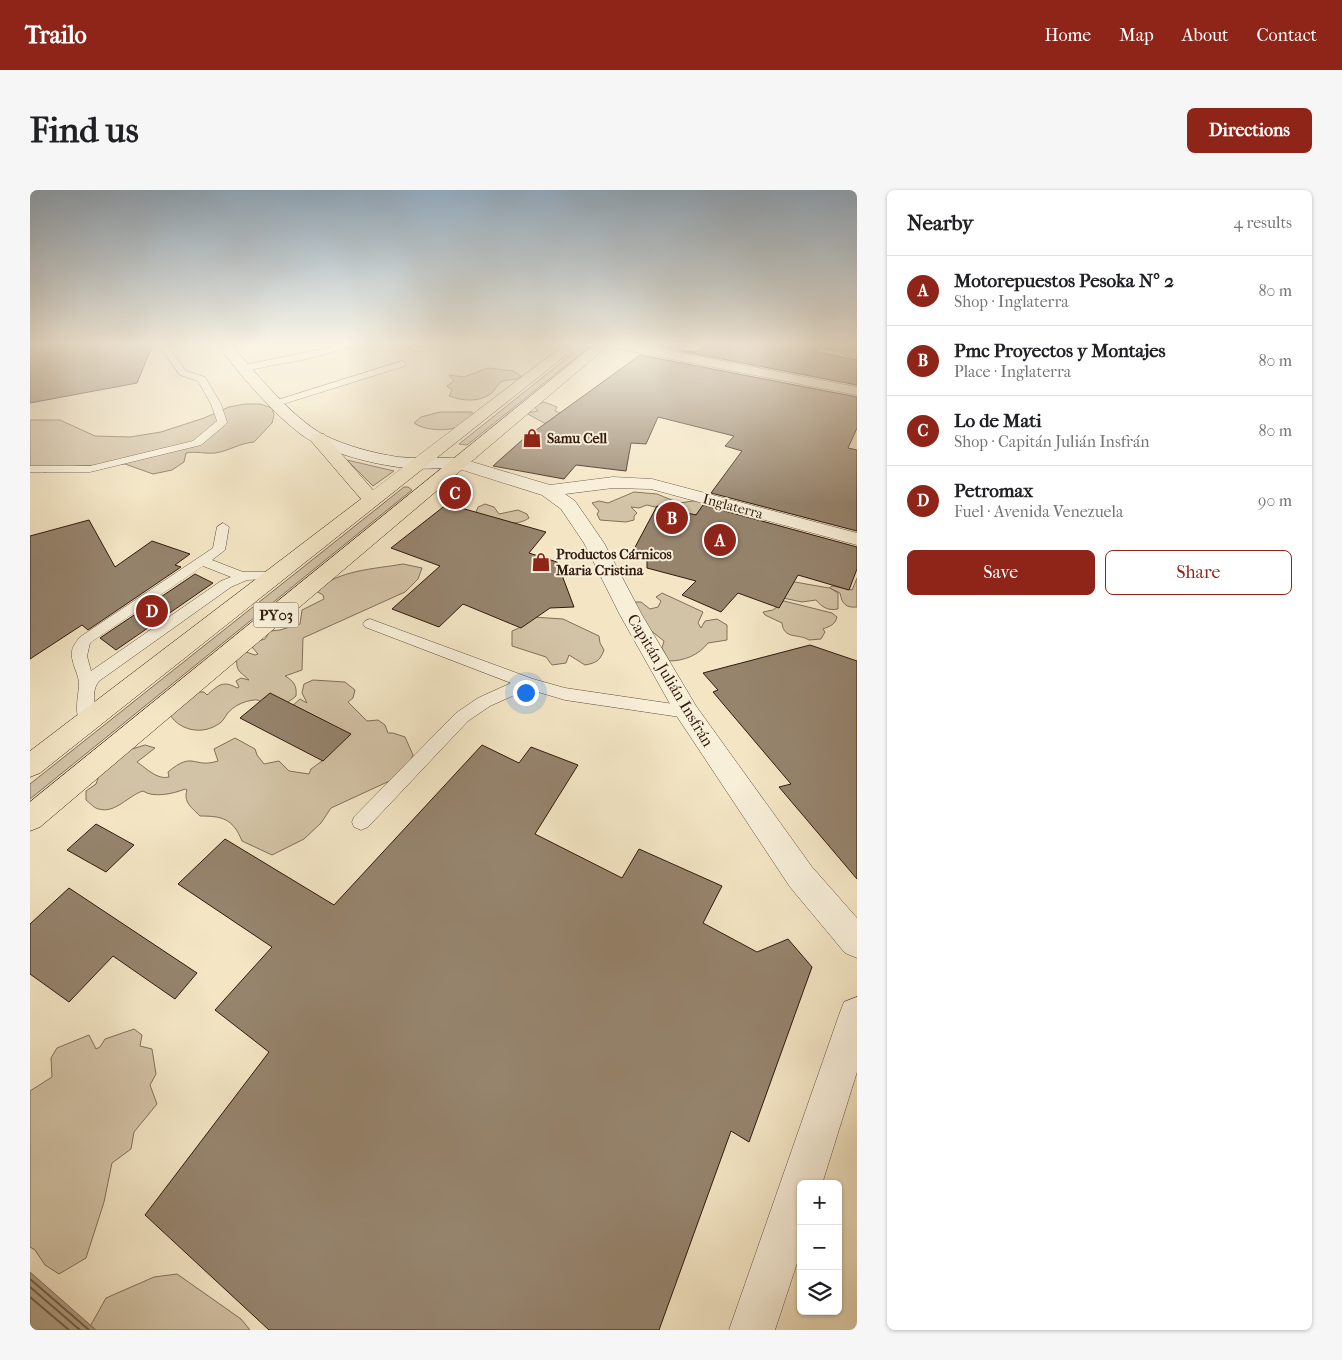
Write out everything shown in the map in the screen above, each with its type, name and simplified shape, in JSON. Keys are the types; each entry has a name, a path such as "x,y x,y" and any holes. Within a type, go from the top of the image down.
{"highway":[{"name":"PY03","path":"30,766 505,397"},
{"name":"PY03","path":"30,819 539,397"},
{"path":"318,438 372,500"},
{"path":"55,746 93,766"}],"street":[{"name":"Capitán Julián Insfrán","path":"272,397 302,427 318,438 365,455 419,464 459,463 549,491 568,505 594,543 632,615 688,712 801,877 857,942"},
{"name":"Inglaterra","path":"549,491 612,482 629,481 652,484 857,539"},
{"path":"802,1180 857,1015"},
{"path":"752,1330 797,1196"}],"lane":[{"path":"30,469 90,469 197,443 222,422 212,397"},
{"path":"277,403 296,397"},
{"path":"87,721 85,696 87,683 80,655 80,648 84,640 219,550 223,527"},
{"path":"202,561 240,576 275,575"},
{"path":"87,683 177,617 240,576"},
{"path":"370,624 527,683 565,694 688,712"},
{"path":"361,822 462,718 484,702 527,683"}],"shaded area":[{"path":"453,397 485,397 471,400"},
{"path":"518,397 527,397 467,445 459,444"},
{"path":"544,402 557,407 555,411 564,414 561,425 544,423 526,413 538,411 534,406"},
{"path":"260,404 272,408 274,415 272,423 254,442 215,453 186,453 184,462 172,470 153,474 125,464 78,466 45,472 30,468 30,420 60,420 95,436 130,437 161,432 204,418 229,407"},
{"path":"440,412 472,412 473,414 452,429 429,429 414,423 421,417"},
{"path":"347,460 394,471 373,486"},
{"path":"404,487 412,490 30,799 30,784"},
{"path":"634,492 657,494 679,503 700,500 714,514 688,515 647,505 639,508 631,507 637,513 634,516 634,520 626,522 600,520 597,514 599,511 592,503 599,501 608,503"},
{"path":"485,504 494,507 499,514 518,510 527,514 529,518 517,523 510,523 475,515 478,507"},
{"path":"403,564 422,568 418,579 405,592 303,638 302,670 285,676 293,682 296,689 296,696 292,699 277,705 258,700 243,703 229,711 220,723 206,729 198,730 184,727 172,718 168,711 195,692 204,692 207,695 220,685 227,684 237,688 239,687 236,681 241,678 249,680 238,669 237,656 246,652 258,654 252,647 258,641 265,639 270,631 300,624 302,610 324,599 323,595 316,591 325,584 357,571"},
{"path":"857,578 857,607 850,607 845,604 840,593 830,588 838,593 838,609 826,608 816,600 802,602 783,598 789,581 852,590"},
{"path":"662,593 703,612 698,623 701,628 705,621 717,619 727,625 727,640 708,643 691,657 669,661 662,648 664,641 645,626 628,602 641,602 650,609 658,607 661,601 656,597"},
{"path":"784,601 832,613 837,617 836,620 834,624 823,629 825,632 821,639 809,640 789,634 783,628 782,623 765,615 763,612 773,610"},
{"path":"533,617 563,619 599,636 604,650 601,657 595,662 585,665 569,655 566,663 552,665 546,657 512,646 512,631 519,628 523,621"},
{"path":"313,680 345,682 355,690 353,698 348,702 367,721 378,720 385,725 388,733 405,737 413,755 407,767 396,778 331,808 321,823 304,839 272,855 242,841 235,828 226,820 200,816 187,801 187,790 185,789 163,794 152,794 143,791 116,807 105,810 97,809 86,800 86,791 96,784 104,762 125,744 132,749 145,745 155,748 137,762 160,777 169,777 168,772 183,762 210,763 218,761 214,749 235,738 255,749 264,764 279,761 289,771 309,774 311,769 322,761 323,754 290,708 300,699 307,703 302,693 304,684"},
{"path":"134,1029 142,1035 140,1046 152,1049 156,1074 150,1085 157,1104 134,1132 131,1149 112,1163 104,1202 86,1258 59,1274 45,1265 35,1250 30,1247 30,1091 52,1077 51,1058 57,1048 89,1035 96,1049 100,1047 105,1039"},
{"path":"177,1274 241,1319 250,1330 88,1330 106,1298 154,1277"}],"water":[{"path":"30,1272 96,1330 30,1330"}],"building":[{"path":"30,397 61,397 30,403"},
{"path":"582,397 857,397 857,428 848,448 857,450 857,531 711,493 742,451 725,446 734,436 658,417 646,444 631,443 626,471 576,465 564,479 493,466 521,441"},
{"path":"447,504 546,532 529,553 557,562 574,607 550,608 521,628 463,604 439,627 392,609 440,566 391,548"},
{"path":"703,505 857,547 857,569 849,590 798,575 779,608 738,593 721,612 682,595 696,581 647,568 647,555 633,551 657,506 696,515"},
{"path":"89,520 115,567 152,541 190,554 175,565 181,567 88,630 82,625 30,659 30,536"},
{"path":"195,574 213,583 116,650 100,638"},
{"path":"810,645 857,661 857,879 779,787 791,784 713,692 718,690 703,673"},
{"path":"270,693 351,734 323,761 240,718"},
{"path":"482,745 519,763 531,747 578,765 535,834 622,878 639,849 722,886 703,923 757,952 788,939 812,967 749,1142 731,1131 659,1330 269,1330 145,1215 269,1052 215,1010 272,947 178,884 225,839 334,905"},
{"path":"96,824 134,845 106,872 67,850"},
{"path":"69,888 197,973 175,999 113,956 69,1002 30,974 30,924"}],"place":[{"name":"Samu Cell","path":"532,438"},
{"name":"Lo de Mati","path":"455,493"},
{"name":"Pmc Proyectos y Montajes","path":"672,518"},
{"name":"Motorepuestos Pesoka Nº 2","path":"720,540"},
{"name":"Productos Cárnicos Maria Cristina","path":"541,562"},
{"name":"Petromax","path":"152,611"}]}
